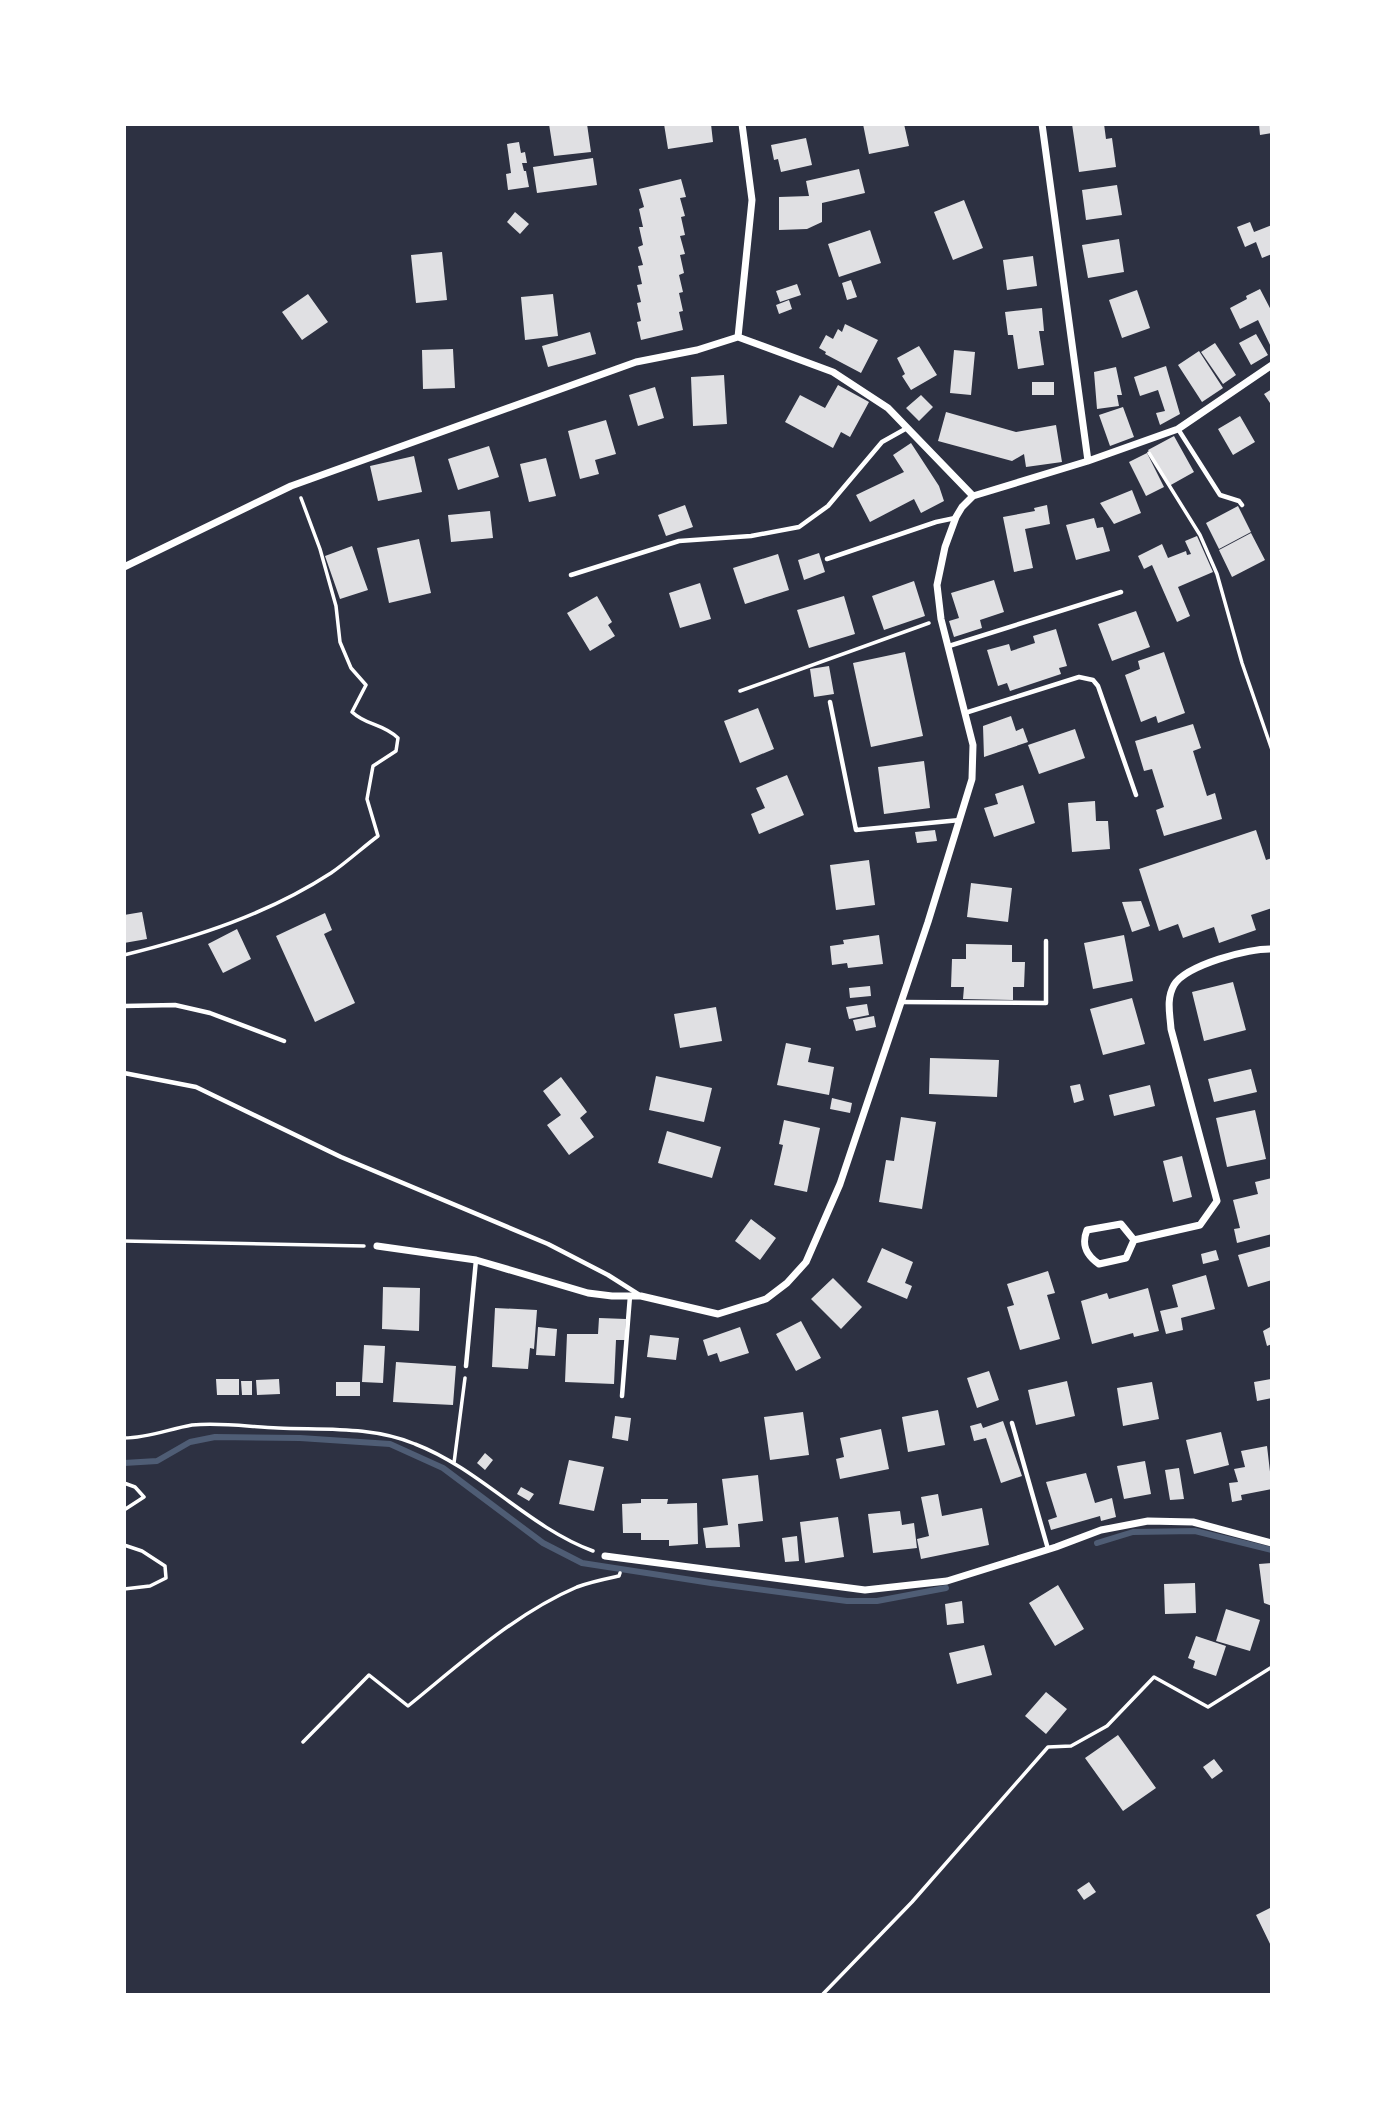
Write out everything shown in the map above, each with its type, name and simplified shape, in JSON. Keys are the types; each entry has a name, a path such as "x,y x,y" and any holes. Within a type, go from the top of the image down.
{"street":[{"path":"738,337 752,200 741,124"},
{"path":"1042,124 1088,461"},
{"path":"124,567 291,486 636,362 697,350 738,337 833,372 888,408 973,496"},
{"path":"377,1246 476,1259 588,1293 642,1296 718,1314 766,1298 788,1283 806,1262 840,1184 972,779 973,745 941,619 937,585 945,547 956,517 962,506 973,496 1088,461 1178,429 1272,365"},
{"path":"1134,1240 1200,1225 1217,1201 1171,1029 1169,1000 1174,986 1183,974 1243,952 1272,949"},
{"path":"1121,1224 1134,1240 1126,1258 1099,1264 1088,1256 1083,1240 1087,1230 1121,1224"},
{"path":"605,1556 865,1590 947,1581 1101,1530 1148,1521 1193,1522 1272,1543"}],"lane":[{"path":"571,575 679,541 751,537 799,527 828,506 882,442 906,428"},
{"path":"1178,429 1220,495 1239,501 1242,505"},
{"path":"827,559 956,517"},
{"path":"949,646 1121,592"},
{"path":"965,713 1079,677 1093,680 1098,686 1136,795"},
{"path":"830,702 856,830 960,820"},
{"path":"901,1002 1046,1003 1046,941"},
{"path":"124,1006 175,1006 198,1010 284,1041"},
{"path":"124,1073 196,1087 341,1157 548,1244 642,1296"},
{"path":"466,1366 476,1259"},
{"path":"622,1396 630,1295"},
{"path":"1012,1423 1048,1549"}],"path":[{"path":"1143,443 1200,535 1217,574 1242,663 1272,750"},
{"path":"124,955 190,939 254,914 331,873 378,836 367,799 373,766 396,751 398,738 387,727 361,720 352,712 366,685 351,668 340,642 336,606 320,549 304,503 291,486"},
{"path":"740,691 926,624"},
{"path":"124,1241 377,1246"},
{"path":"454,1463 466,1366"},
{"path":"124,1437 138,1438 193,1425 333,1429 392,1435 418,1444 454,1463 571,1543 605,1556"},
{"path":"124,1483 135,1486 144,1497 124,1510"},
{"path":"124,1545 142,1551 165,1566 166,1578 150,1586 124,1589"},
{"path":"303,1742 369,1675 408,1706 523,1617 577,1587 619,1576"},
{"path":"822,1995 912,1902 1048,1748 1071,1746 1107,1726 1154,1677 1208,1707 1272,1667"}],"building":[{"path":"549,124 587,124 591,152 554,156"},
{"path":"664,124 711,124 713,142 668,149"},
{"path":"863,124 904,124 909,146 869,154"},
{"path":"1072,124 1104,124 1106,139 1112,138 1116,167 1079,172"},
{"path":"1259,124 1272,124 1272,133 1260,135"},
{"path":"806,138 812,165 781,172 778,159 774,160 771,145"},
{"path":"519,142 521,153 525,152 527,163 522,163 529,187 508,190 506,174 511,173 507,144"},
{"path":"593,158 597,185 537,193 533,167"},
{"path":"859,169 865,193 822,203 822,222 807,229 779,230 779,197 809,196 806,181"},
{"path":"681,179 686,197 680,198 685,216 681,217 685,235 680,236 685,254 680,255 684,273 679,275 683,292 679,293 683,311 679,312 683,330 641,340 637,303 641,302 637,285 642,284 638,266 643,265 638,247 643,245 639,209 644,207 639,189"},
{"path":"1117,185 1122,215 1086,220 1082,190"},
{"path":"964,200 983,248 953,260 934,212"},
{"path":"515,212 529,224 520,234 507,222"},
{"path":"1250,222 1254,232 1272,225 1272,254 1262,258 1256,242 1245,247 1237,227"},
{"path":"870,230 881,263 839,277 828,244"},
{"path":"1119,239 1124,272 1088,278 1082,245"},
{"path":"442,252 447,300 416,303 411,255"},
{"path":"1033,256 1037,286 1007,290 1003,260"},
{"path":"851,280 857,297 847,300 842,283"},
{"path":"797,284 801,295 780,302 776,291"},
{"path":"1260,289 1272,312 1272,349 1258,320 1240,329 1230,308"},
{"path":"1137,290 1150,328 1122,338 1109,300"},
{"path":"308,294 328,322 302,340 282,312"},
{"path":"553,294 558,336 525,340 521,297"},
{"path":"789,300 792,309 779,314 776,305"},
{"path":"1042,308 1044,331 1039,331 1044,365 1018,369 1013,335 1008,335 1005,312"},
{"path":"845,324 878,340 861,373 819,348 826,335 833,339 838,329 842,332"},
{"path":"590,332 596,354 548,367 542,346"},
{"path":"1256,334 1268,355 1251,365 1239,343"},
{"path":"1215,343 1236,375 1223,384 1201,352"},
{"path":"919,346 937,375 911,390 902,376 905,374 897,358"},
{"path":"453,349 455,388 423,389 422,350"},
{"path":"954,350 975,352 971,395 950,393"},
{"path":"1199,351 1223,388 1202,402 1178,365"},
{"path":"1166,366 1180,414 1160,425 1156,413 1165,411 1158,390 1140,396 1134,377"},
{"path":"1116,367 1122,395 1117,395 1119,406 1097,409 1094,372"},
{"path":"724,375 727,424 693,426 691,377"},
{"path":"1032,382 1054,382 1054,395 1032,395"},
{"path":"838,385 869,402 850,437 841,432 833,448 785,422 800,395 825,408"},
{"path":"655,387 664,418 638,426 629,395"},
{"path":"1272,389 1272,406 1264,394"},
{"path":"921,395 933,407 919,421 906,408"},
{"path":"1123,407 1134,437 1110,446 1099,415"},
{"path":"946,412 1016,432 1056,425 1062,462 1026,467 1024,454 1012,461 938,441"},
{"path":"1240,416 1255,442 1233,455 1218,429"},
{"path":"606,420 616,454 595,460 599,474 580,479 568,431"},
{"path":"1174,436 1194,472 1169,486 1148,450"},
{"path":"911,443 939,486 944,501 921,513 914,499 870,522 856,495 904,472 893,455"},
{"path":"489,446 499,477 458,490 448,459"},
{"path":"1147,453 1164,487 1146,496 1129,462"},
{"path":"414,456 422,492 378,501 370,466"},
{"path":"546,458 556,496 529,502 520,464"},
{"path":"1132,490 1141,513 1114,524 1100,503"},
{"path":"685,505 693,527 666,536 658,515"},
{"path":"1047,505 1050,524 1025,529 1033,568 1014,572 1003,517 1035,511 1034,508"},
{"path":"1238,506 1251,532 1219,549 1206,523"},
{"path":"490,511 493,538 451,542 448,515"},
{"path":"1094,518 1097,528 1103,527 1110,551 1076,560 1066,525"},
{"path":"1251,533 1265,560 1232,577 1219,550"},
{"path":"1197,536 1213,572 1178,587 1190,616 1177,622 1152,565 1144,569 1138,556 1162,544 1168,558 1186,551 1187,555 1191,554 1185,541"},
{"path":"419,539 431,593 389,603 377,548"},
{"path":"352,546 368,590 340,599 325,556"},
{"path":"819,553 825,572 804,580 798,560"},
{"path":"778,554 789,590 745,604 733,568"},
{"path":"994,580 1004,612 980,620 982,628 954,637 949,621 959,618 951,593"},
{"path":"914,581 925,616 884,630 872,596"},
{"path":"700,583 711,619 680,628 669,593"},
{"path":"597,596 612,622 608,625 615,636 590,651 567,613"},
{"path":"844,596 855,634 809,648 797,610"},
{"path":"1136,611 1150,647 1112,661 1098,624"},
{"path":"1056,629 1067,666 1059,668 1061,674 1010,691 1007,683 998,686 987,650 1009,644 1011,651 1035,643 1033,636"},
{"path":"905,652 923,736 871,747 853,663"},
{"path":"1164,652 1185,713 1158,723 1156,716 1141,722 1125,675 1140,669 1138,661"},
{"path":"829,666 834,694 814,697 810,669"},
{"path":"758,708 774,749 740,763 724,721"},
{"path":"1011,716 1016,731 1023,728 1028,742 984,757 983,726"},
{"path":"1193,724 1201,748 1193,751 1207,796 1215,793 1222,819 1164,836 1156,810 1164,807 1152,769 1144,771 1135,741"},
{"path":"1075,729 1085,758 1039,774 1028,745"},
{"path":"924,761 930,808 884,814 878,767"},
{"path":"787,775 804,815 759,834 751,814 765,808 756,788"},
{"path":"1023,785 1035,823 994,837 984,808 998,804 995,794"},
{"path":"1095,801 1096,821 1108,821 1110,849 1072,852 1068,803"},
{"path":"935,830 937,841 917,843 915,832"},
{"path":"1256,830 1266,860 1272,858 1272,908 1251,915 1256,930 1219,943 1214,927 1183,938 1178,924 1159,931 1139,869"},
{"path":"869,860 875,905 836,910 830,865"},
{"path":"971,883 1012,888 1008,922 967,917"},
{"path":"1141,901 1150,926 1132,932 1122,902"},
{"path":"142,912 147,939 124,943 124,915"},
{"path":"325,913 332,930 324,934 355,1003 315,1022 276,936"},
{"path":"237,929 251,959 223,973 208,944"},
{"path":"879,935 883,964 848,968 847,963 832,965 830,946 844,944 843,940"},
{"path":"1124,935 1133,981 1093,989 1084,943"},
{"path":"966,944 1012,945 1012,962 1025,962 1024,987 1013,987 1013,1000 963,999 964,987 951,987 952,959 966,959"},
{"path":"1233,982 1246,1030 1204,1041 1192,992"},
{"path":"870,986 871,996 850,998 849,988"},
{"path":"1132,998 1145,1044 1103,1055 1090,1009"},
{"path":"867,1004 869,1015 849,1019 846,1007"},
{"path":"716,1007 722,1041 680,1048 674,1014"},
{"path":"874,1016 876,1027 856,1031 853,1020"},
{"path":"786,1043 811,1048 808,1062 834,1067 829,1095 777,1085"},
{"path":"930,1058 999,1060 997,1097 929,1094"},
{"path":"1251,1069 1257,1092 1214,1102 1208,1079"},
{"path":"656,1076 712,1088 704,1122 649,1110"},
{"path":"561,1077 587,1112 580,1118 594,1137 569,1155 547,1125 561,1115 543,1091"},
{"path":"1080,1084 1084,1100 1074,1103 1070,1086"},
{"path":"1150,1085 1155,1106 1114,1116 1109,1095"},
{"path":"832,1098 852,1103 850,1113 830,1109"},
{"path":"1255,1110 1266,1159 1227,1167 1216,1118"},
{"path":"901,1117 936,1122 922,1209 879,1202 886,1160 894,1161"},
{"path":"784,1120 820,1128 807,1192 774,1185 783,1145 779,1144"},
{"path":"667,1131 721,1147 712,1178 658,1163"},
{"path":"1182,1156 1192,1197 1173,1202 1163,1161"},
{"path":"1272,1178 1272,1234 1237,1243 1234,1229 1240,1228 1233,1200 1258,1194 1255,1182"},
{"path":"751,1219 776,1238 760,1260 735,1241"},
{"path":"1272,1246 1272,1280 1248,1287 1238,1255"},
{"path":"882,1248 913,1262 905,1283 912,1286 907,1299 867,1282"},
{"path":"1216,1250 1219,1260 1203,1264 1201,1254"},
{"path":"1048,1271 1055,1293 1047,1295 1060,1339 1020,1350 1007,1307 1014,1305 1007,1284"},
{"path":"1206,1275 1215,1309 1181,1318 1183,1330 1166,1334 1160,1311 1178,1307 1172,1285"},
{"path":"833,1278 862,1307 841,1329 811,1299"},
{"path":"383,1287 420,1288 419,1331 382,1329"},
{"path":"1148,1288 1159,1331 1134,1337 1133,1333 1092,1344 1081,1301 1107,1293 1109,1299"},
{"path":"495,1308 537,1310 534,1349 530,1348 528,1369 492,1367"},
{"path":"599,1318 626,1319 625,1340 616,1340 614,1384 565,1382 567,1334 598,1334"},
{"path":"801,1321 821,1358 796,1371 776,1334"},
{"path":"1272,1326 1272,1344 1267,1346 1263,1331"},
{"path":"538,1327 557,1329 555,1356 536,1355"},
{"path":"740,1327 749,1353 720,1362 717,1353 708,1356 703,1340"},
{"path":"650,1335 679,1338 676,1360 647,1357"},
{"path":"364,1345 385,1346 383,1383 362,1382"},
{"path":"396,1362 456,1366 453,1405 393,1402"},
{"path":"989,1371 999,1400 977,1408 967,1378"},
{"path":"216,1379 239,1379 239,1395 217,1395"},
{"path":"279,1379 280,1394 257,1395 256,1380"},
{"path":"1271,1379 1272,1398 1257,1401 1254,1382"},
{"path":"241,1381 252,1381 252,1395 242,1395"},
{"path":"1067,1381 1075,1416 1036,1425 1028,1390"},
{"path":"336,1382 360,1382 360,1396 336,1396"},
{"path":"1152,1382 1159,1419 1123,1426 1117,1388"},
{"path":"938,1410 945,1445 908,1452 902,1417"},
{"path":"803,1412 809,1455 770,1460 764,1417"},
{"path":"615,1416 631,1418 628,1441 612,1438"},
{"path":"1003,1421 1022,1476 1001,1483 986,1438 974,1441 970,1426 981,1423 983,1428"},
{"path":"881,1429 889,1469 840,1479 836,1459 844,1457 840,1438"},
{"path":"1221,1432 1229,1465 1194,1474 1186,1440"},
{"path":"1267,1446 1272,1489 1241,1495 1242,1500 1232,1502 1229,1483 1238,1482 1234,1469 1245,1467 1241,1451"},
{"path":"485,1453 493,1460 485,1470 477,1463"},
{"path":"569,1460 604,1467 594,1511 559,1504"},
{"path":"1145,1461 1151,1494 1124,1499 1117,1466"},
{"path":"1179,1468 1184,1499 1170,1500 1165,1470"},
{"path":"1086,1473 1095,1503 1112,1498 1116,1517 1101,1521 1100,1516 1051,1530 1048,1520 1057,1517 1046,1482"},
{"path":"758,1475 763,1521 738,1524 740,1547 706,1548 703,1528 728,1525 722,1479"},
{"path":"521,1487 534,1494 529,1501 517,1494"},
{"path":"938,1494 942,1516 982,1508 989,1545 921,1559 917,1539 929,1536 921,1497"},
{"path":"641,1499 668,1499 667,1504 697,1503 698,1544 669,1546 669,1540 641,1540 641,1533 623,1533 622,1504 641,1503"},
{"path":"900,1511 902,1525 914,1523 917,1548 873,1553 868,1514"},
{"path":"838,1517 844,1557 805,1563 800,1522"},
{"path":"797,1536 799,1561 785,1562 782,1538"},
{"path":"1272,1563 1272,1606 1264,1603 1259,1564"},
{"path":"1195,1583 1196,1613 1165,1614 1164,1584"},
{"path":"1058,1585 1084,1629 1055,1646 1029,1603"},
{"path":"962,1601 964,1623 947,1625 945,1604"},
{"path":"1226,1609 1260,1620 1250,1651 1216,1641"},
{"path":"1196,1636 1226,1646 1216,1676 1193,1668 1195,1661 1188,1658"},
{"path":"984,1645 992,1675 957,1684 949,1653"},
{"path":"1046,1692 1067,1709 1046,1734 1025,1716"},
{"path":"1118,1735 1156,1788 1123,1811 1085,1758"},
{"path":"1214,1759 1223,1771 1212,1779 1203,1767"},
{"path":"1089,1882 1096,1892 1084,1900 1077,1890"},
{"path":"1272,1907 1272,1948 1256,1915"}],"waterway":[{"path":"124,1463 157,1461 190,1442 215,1437 300,1438 390,1444 443,1468 543,1543 582,1563 847,1601 877,1601 946,1588"},
{"path":"1097,1543 1133,1532 1195,1531 1272,1550"}]}
